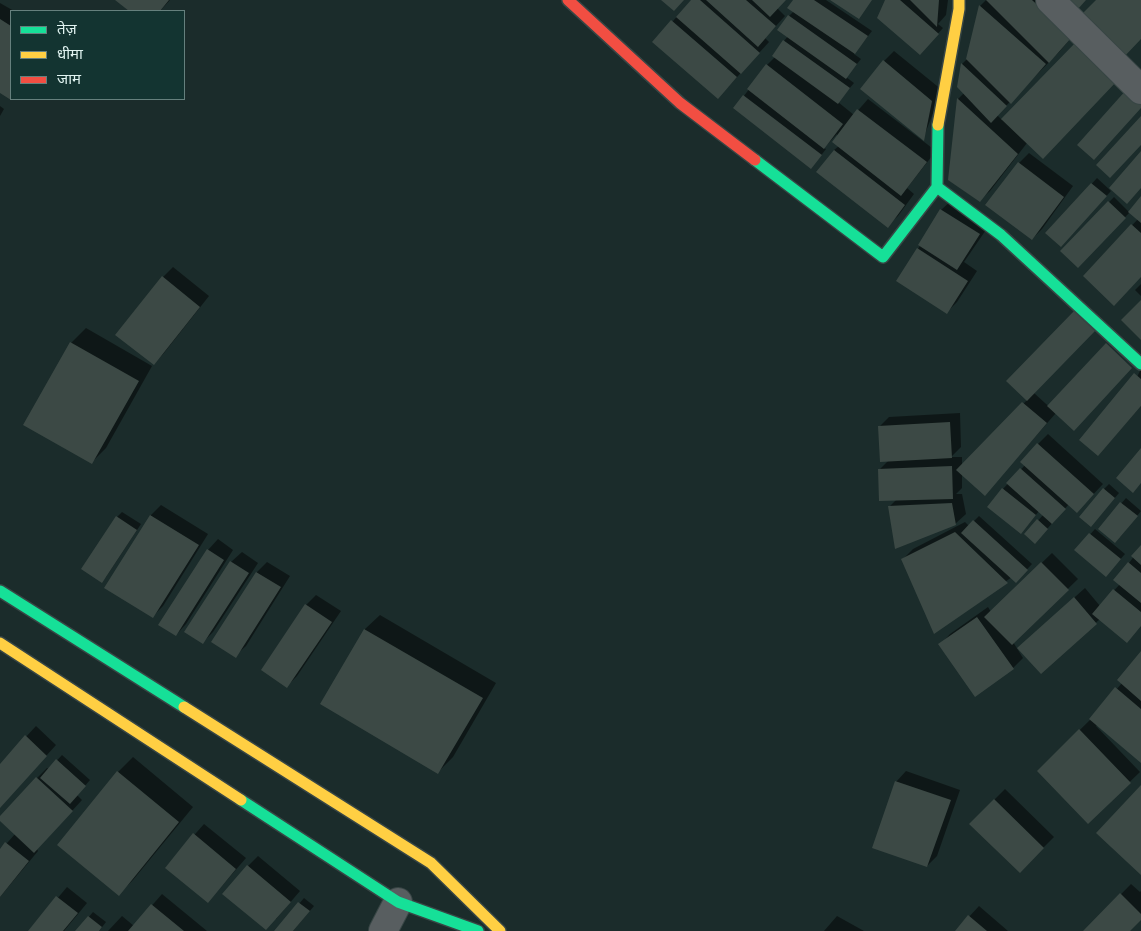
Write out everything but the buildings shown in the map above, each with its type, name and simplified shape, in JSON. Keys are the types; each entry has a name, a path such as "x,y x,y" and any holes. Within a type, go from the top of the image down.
{"main road":[{"path":"568,0 680,103 883,257 937,187 938,127 959,10 959,0"},
{"path":"937,187 1001,234 1141,364"},
{"path":"0,591 174,699 431,863 500,931"},
{"path":"0,643 398,902 478,931"}],"street":[{"path":"1050,0 1141,90"},
{"path":"383,931 398,902"}],"traffic: fast":[{"path":"755,160 883,257 937,187 938,125"},
{"path":"937,187 1001,235 1141,364"},
{"path":"0,591 184,707"},
{"path":"241,800 398,902 478,931"}],"traffic: slow":[{"path":"938,125 959,0"},
{"path":"0,643 241,800"},
{"path":"184,707 431,863 500,931"}],"traffic: jam":[{"path":"568,0 680,103 755,160"}]}
